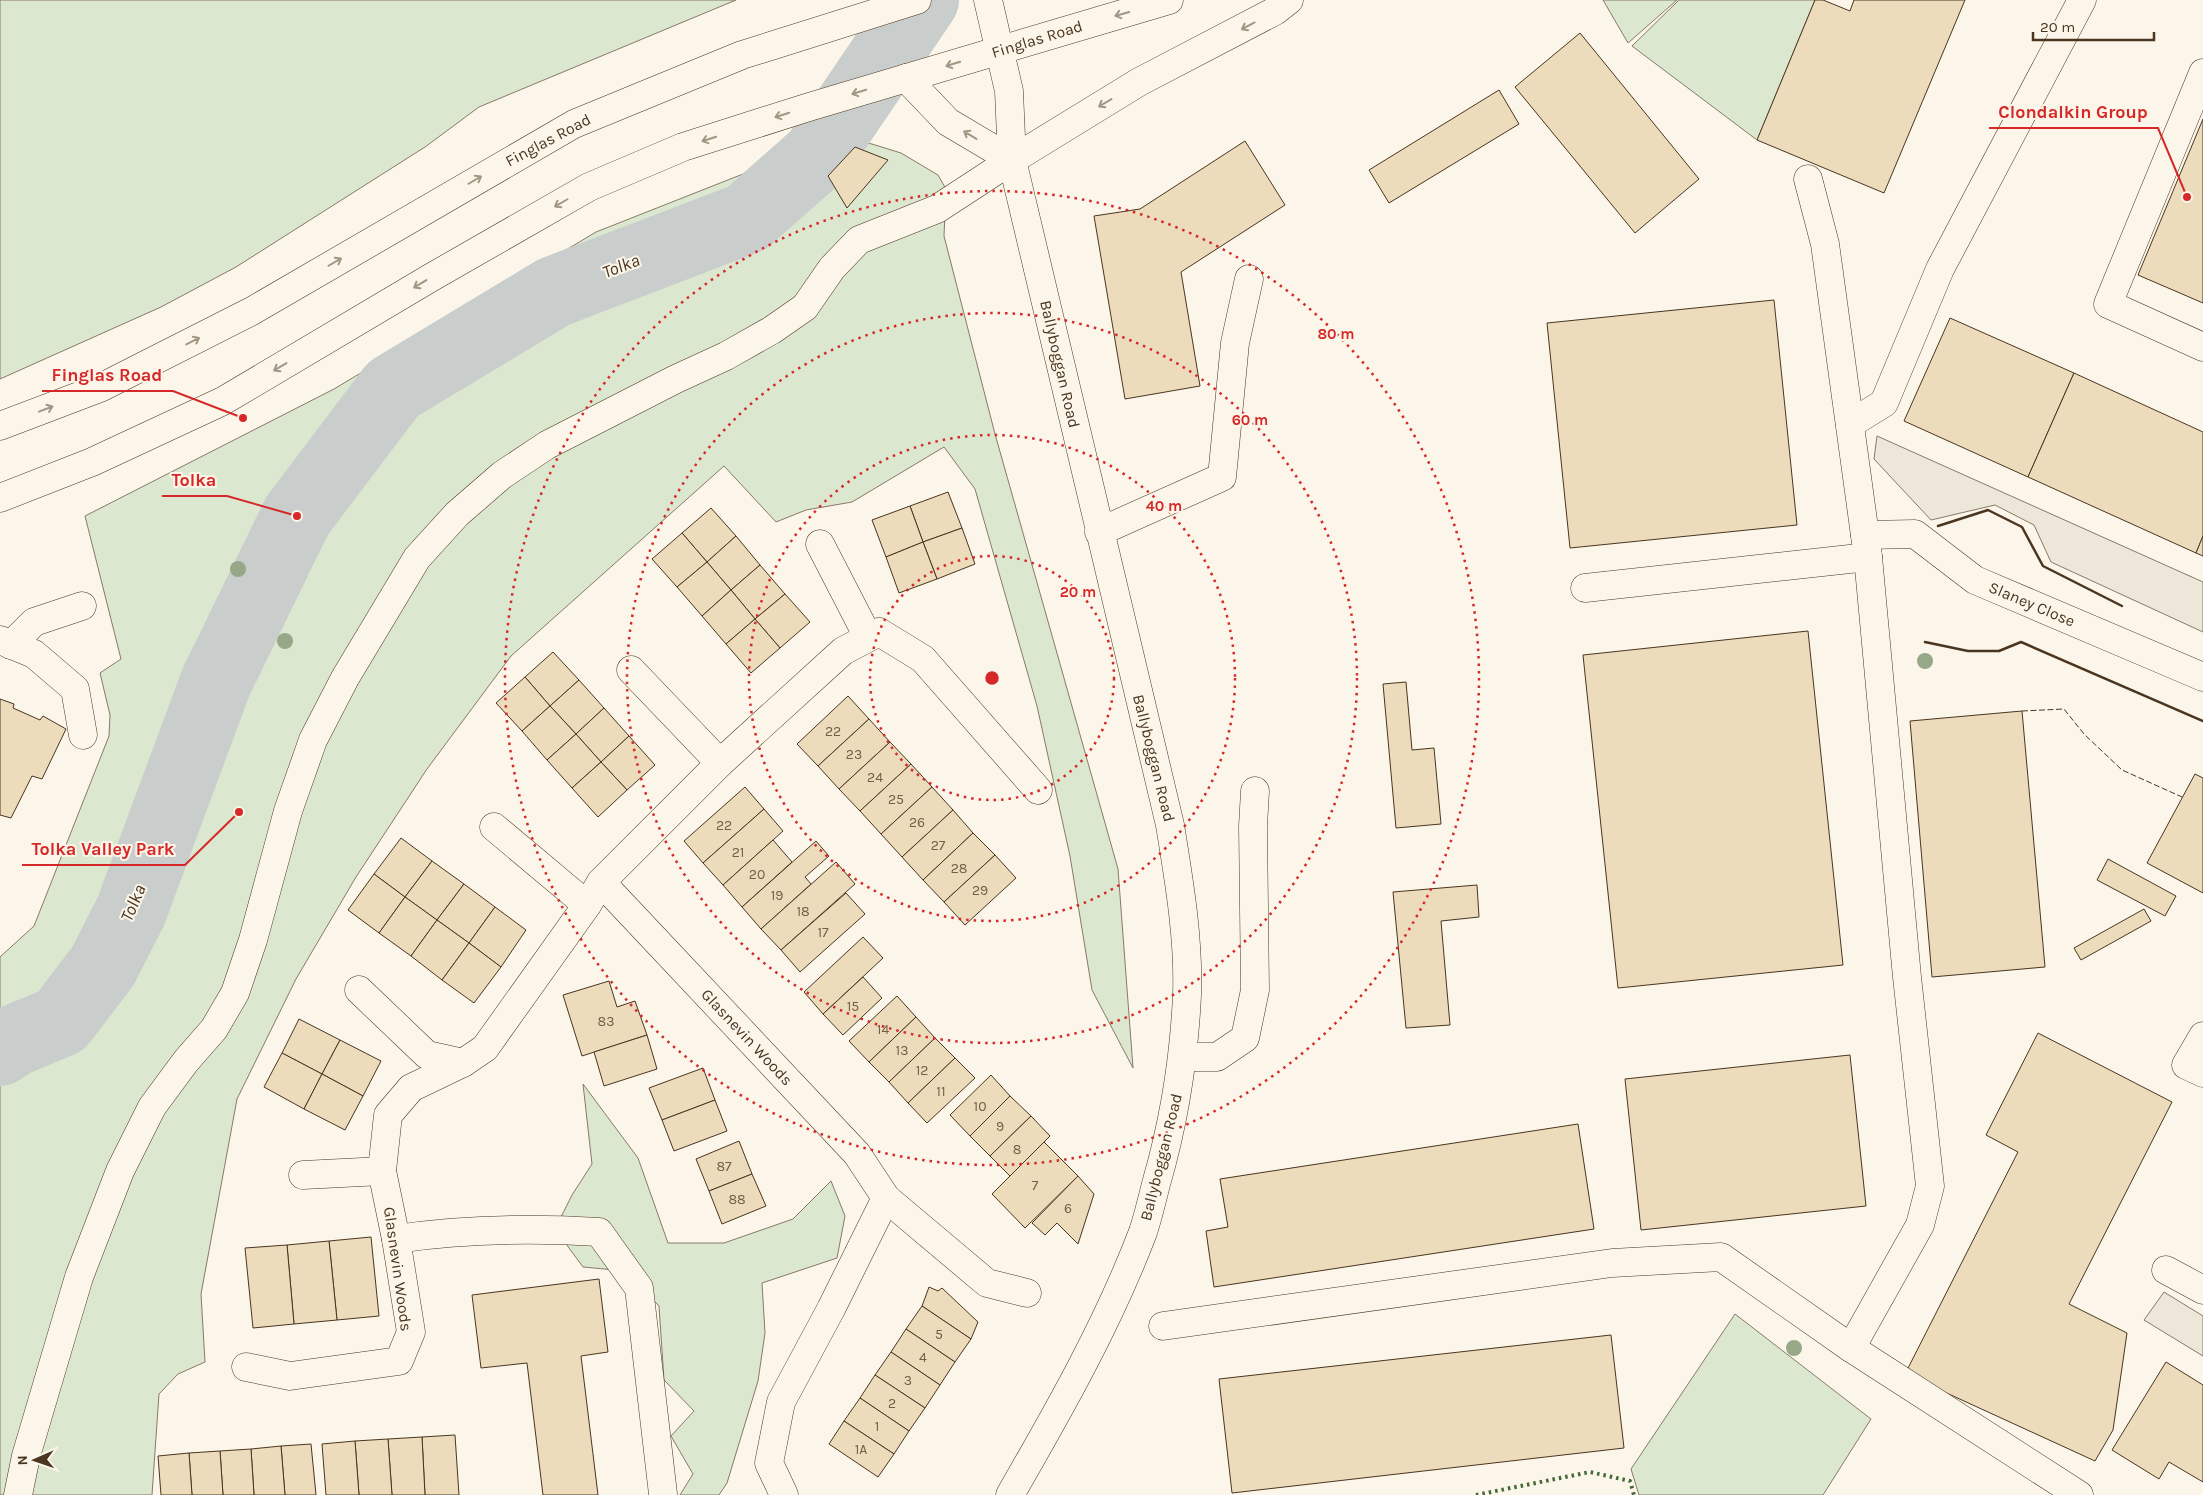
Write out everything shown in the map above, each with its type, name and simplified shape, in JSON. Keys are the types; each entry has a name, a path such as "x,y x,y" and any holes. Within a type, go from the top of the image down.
{"street":[{"name":"Finglas Road","path":"0,426 100,388 252,310 574,124 742,55 917,0"},
{"name":"Ballyboggan Road","path":"988,0 1008,90 1012,160 1170,825 1183,914 1187,992 1183,1057 1172,1130 1143,1230 1109,1314 1054,1420 1010,1495"},
{"name":"Finglas Road","path":"0,498 92,462 223,401 432,277 589,187 683,147 809,107 1169,0"},
{"path":"18,1495 26,1456 79,1277 120,1171 152,1107 186,1061 214,1029 235,993 253,940 288,811 313,740 350,670 417,558 457,514 502,475 547,445 676,379 726,356 772,330 806,307 832,268 859,240 938,209 1012,160 1139,82 1275,11 1289,0"},
{"path":"1850,424 1884,403 1940,269 2082,0"},
{"path":"2203,73 2108,304 2203,347"},
{"path":"906,78 948,122 1012,160"},
{"path":"1808,179 1825,244 1867,546 1906,967 1930,1186 1920,1225 1851,1348"},
{"path":"1099,532 1222,477 1236,343 1250,279"},
{"name":"Slaney Close","path":"1585,588 1867,546 1915,534 1975,580 2203,677"},
{"path":"820,544 868,637 879,632 923,659 1038,790"},
{"path":"5,642 34,622 82,606"},
{"name":"Glasnevin Woods","path":"246,1367 290,1376 399,1361 411,1332 396,1239 382,1171 388,1116 411,1088 463,1063 485,1048 587,905 601,882 720,763 843,651 868,637"},
{"path":"5,642 34,654 75,689 83,735"},
{"path":"630,670 720,763"},
{"path":"1183,1057 1217,1057 1246,1038 1255,990 1253,826 1255,791"},
{"path":"494,827 587,905"},
{"name":"Glasnevin Woods","path":"601,882 857,1154 886,1198 986,1283 1028,1293"},
{"path":"359,990 427,1054 463,1063"},
{"path":"2203,1036 2186,1065 2203,1073"},
{"path":"303,1175 382,1171"},
{"path":"784,1495 769,1463 781,1402 831,1309 886,1198"},
{"path":"396,1239 436,1233 465,1232 555,1229 599,1232 638,1288 663,1494"},
{"path":"1163,1326 1612,1263 1721,1257 1851,1348 2079,1495"},
{"path":"2166,1270 2203,1290"}],"green space":[{"path":"0,0 736,0 479,107 425,147 236,267 161,307 0,379"},
{"path":"1603,0 1677,0 1628,43"},
{"path":"1679,0 1815,0 1757,140 1632,46"},
{"path":"848,140 872,144 901,153 938,175 946,189 944,236 995,434 1118,869 1133,1068 1092,990 1070,856 1037,706 975,489 944,447 852,502 806,510 776,522 724,466 511,656 427,769 356,877 296,979 237,1099 201,1294 205,1362 178,1374 159,1394 152,1495 0,1495 0,957 34,926 109,736 110,715 100,673 121,659 85,516 334,389 596,232 781,159"},
{"path":"583,1084 638,1158 668,1243 724,1243 793,1219 831,1181 845,1216 837,1258 762,1283 765,1333 758,1381 727,1483 719,1495 680,1495 693,1474 671,1436 694,1411 664,1380 659,1306 626,1271 583,1267 555,1229 572,1195 592,1164"},
{"path":"1735,1314 1871,1419 1823,1495 1639,1495 1631,1469"}],"shaded area":[{"path":"1877,436 2203,582 2203,632 2051,562 2034,525 1995,505 1931,520 1874,459"},
{"path":"2164,1292 2203,1316 2203,1356 2144,1320"}],"building":[{"path":"1815,0 1823,0 1850,11 1854,0 1965,0 1884,193 1757,140"},
{"path":"1580,33 1699,179 1635,233 1515,87"},
{"path":"1499,90 1519,124 1389,203 1369,170"},
{"path":"2203,119 2203,303 2138,275"},
{"path":"1245,141 1285,205 1181,272 1200,386 1125,399 1094,216 1140,209"},
{"path":"855,147 888,160 847,208 828,176"},
{"path":"1774,300 1797,525 1570,548 1547,323"},
{"path":"1950,318 2074,373 2028,477 1904,421"},
{"path":"2074,373 2203,432 2203,536 2196,553 2028,477"},
{"path":"948,492 962,528 923,542 910,506"},
{"path":"910,506 923,542 886,557 872,520"},
{"path":"711,508 736,536 707,562 682,533"},
{"path":"962,528 975,564 937,579 923,542"},
{"path":"682,533 707,562 677,587 652,559"},
{"path":"736,536 760,565 731,590 707,562"},
{"path":"2203,536 2203,556 2196,553"},
{"path":"923,542 937,579 899,593 886,557"},
{"path":"707,562 731,590 702,616 677,587"},
{"path":"760,565 785,594 755,619 731,590"},
{"path":"731,590 755,619 726,644 702,616"},
{"path":"785,594 810,622 780,648 755,619"},
{"path":"755,619 780,648 751,673 726,644"},
{"path":"1808,631 1843,965 1618,988 1583,655"},
{"path":"553,652 579,680 550,706 525,677"},
{"path":"525,677 550,706 522,731 496,703"},
{"path":"579,680 604,708 576,734 550,706"},
{"path":"1406,682 1412,750 1434,748 1441,824 1396,828 1383,684"},
{"path":"848,696 869,719 818,766 797,744"},
{"path":"0,699 14,704 13,708 40,720 43,716 66,729 42,779 32,776 11,818 0,815"},
{"path":"550,706 576,734 547,760 522,731"},
{"path":"604,708 629,736 601,762 576,734"},
{"path":"2022,711 2045,967 1932,977 1910,721"},
{"path":"869,719 890,742 839,789 818,766"},
{"path":"576,734 601,762 572,788 547,760"},
{"path":"629,736 655,765 627,790 601,762"},
{"path":"890,742 911,764 860,811 839,789"},
{"path":"601,762 627,790 598,817 572,788"},
{"path":"911,764 932,787 881,834 860,811"},
{"path":"2195,774 2203,778 2203,893 2147,863"},
{"path":"745,787 764,809 703,863 684,841"},
{"path":"932,787 953,810 902,857 881,834"},
{"path":"764,809 783,831 723,885 703,863"},
{"path":"953,810 973,833 923,880 902,857"},
{"path":"973,833 995,855 944,902 923,880"},
{"path":"401,838 432,861 405,897 374,874"},
{"path":"773,840 792,862 742,907 723,885"},
{"path":"816,841 829,856 805,877 811,884 761,929 742,907"},
{"path":"995,855 1016,878 965,925 944,902"},
{"path":"2108,859 2176,896 2165,916 2097,880"},
{"path":"432,861 464,884 437,920 405,897"},
{"path":"836,862 855,884 781,950 761,929"},
{"path":"374,874 405,897 379,933 348,910"},
{"path":"464,884 495,907 469,943 437,920"},
{"path":"1477,885 1479,917 1441,921 1450,1025 1406,1028 1393,892"},
{"path":"846,893 865,914 800,972 781,950"},
{"path":"405,897 437,920 411,956 379,933"},
{"path":"495,907 526,930 501,967 469,943"},
{"path":"2144,909 2151,921 2081,960 2074,948"},
{"path":"437,920 469,943 442,980 411,956"},
{"path":"863,937 883,958 823,1014 804,992"},
{"path":"469,943 501,967 474,1003 442,980"},
{"path":"863,977 882,998 843,1035 823,1014"},
{"path":"609,981 617,1007 635,1001 647,1035 582,1056 563,995"},
{"path":"897,996 916,1017 869,1062 849,1041"},
{"path":"916,1017 935,1038 889,1082 869,1062"},
{"path":"299,1019 340,1040 322,1074 282,1053"},
{"path":"2038,1033 2172,1102 2069,1304 2127,1333 2113,1430 2095,1461 1905,1374 2018,1152 1986,1135"},
{"path":"647,1035 657,1069 604,1086 594,1052"},
{"path":"935,1038 955,1058 908,1103 889,1082"},
{"path":"340,1040 381,1061 363,1096 322,1074"},
{"path":"282,1053 322,1074 304,1109 264,1087"},
{"path":"1850,1055 1866,1206 1641,1230 1625,1079"},
{"path":"955,1058 975,1078 927,1123 908,1103"},
{"path":"703,1068 715,1100 662,1120 649,1088"},
{"path":"322,1074 363,1096 345,1130 304,1109"},
{"path":"991,1075 1010,1096 970,1136 950,1115"},
{"path":"1010,1096 1031,1116 990,1156 970,1136"},
{"path":"715,1100 727,1131 674,1151 662,1120"},
{"path":"1031,1116 1050,1136 1010,1176 990,1156"},
{"path":"1578,1124 1594,1229 1214,1287 1206,1231 1228,1227 1220,1179"},
{"path":"739,1141 752,1174 709,1191 696,1159"},
{"path":"1044,1142 1078,1176 1025,1228 992,1194"},
{"path":"752,1174 766,1206 722,1224 709,1191"},
{"path":"1078,1176 1094,1194 1078,1244 1057,1223 1045,1235 1032,1223"},
{"path":"371,1237 379,1316 337,1320 329,1241"},
{"path":"329,1241 337,1320 294,1324 287,1245"},
{"path":"287,1245 294,1324 253,1328 245,1248"},
{"path":"599,1279 608,1352 581,1356 598,1495 543,1495 527,1363 481,1368 472,1295"},
{"path":"929,1287 938,1291 942,1288 978,1322 971,1339 922,1306"},
{"path":"922,1306 971,1339 955,1362 906,1329"},
{"path":"906,1329 955,1362 940,1385 891,1352"},
{"path":"1611,1335 1624,1448 1232,1493 1219,1379"},
{"path":"891,1352 940,1385 925,1408 875,1375"},
{"path":"2166,1362 2203,1385 2203,1482 2169,1462 2159,1479 2112,1450"},
{"path":"875,1375 925,1408 909,1431 860,1398"},
{"path":"860,1398 909,1431 894,1454 844,1421"},
{"path":"844,1421 894,1454 878,1477 829,1444"},
{"path":"455,1435 459,1495 425,1495 422,1437"},
{"path":"422,1437 425,1495 392,1495 388,1439"},
{"path":"388,1439 392,1495 359,1495 355,1441"},
{"path":"355,1441 359,1495 326,1495 322,1444"},
{"path":"311,1444 316,1495 285,1495 281,1446"},
{"path":"281,1446 285,1495 254,1495 251,1449"},
{"path":"251,1449 254,1495 223,1495 220,1451"},
{"path":"220,1451 223,1495 192,1495 189,1453"},
{"path":"189,1453 192,1495 161,1495 158,1456"}],"waterway":[{"name":"Tolka","path":"0,1050 13,1041 61,1021 103,966 131,911 216,682 297,516 393,389 554,292 747,218 817,156 923,0"}],"hedge":[{"path":"1476,1495 1590,1472 1630,1481 1634,1495"}],"fence":[{"path":"2022,711 2064,709 2084,734 2122,770 2182,797"}],"wall":[{"path":"1938,526 1988,510 2022,527 2043,566 2122,606"},
{"path":"1925,642 1968,651 1999,651 2021,642 2203,721"}],"place":[{"name":"Clondalkin Group","path":"2187,197"},
{"name":"Finglas Road","path":"243,418"},
{"name":"Tolka","path":"297,516"},
{"name":"Tolka Valley Park","path":"239,812"}]}
